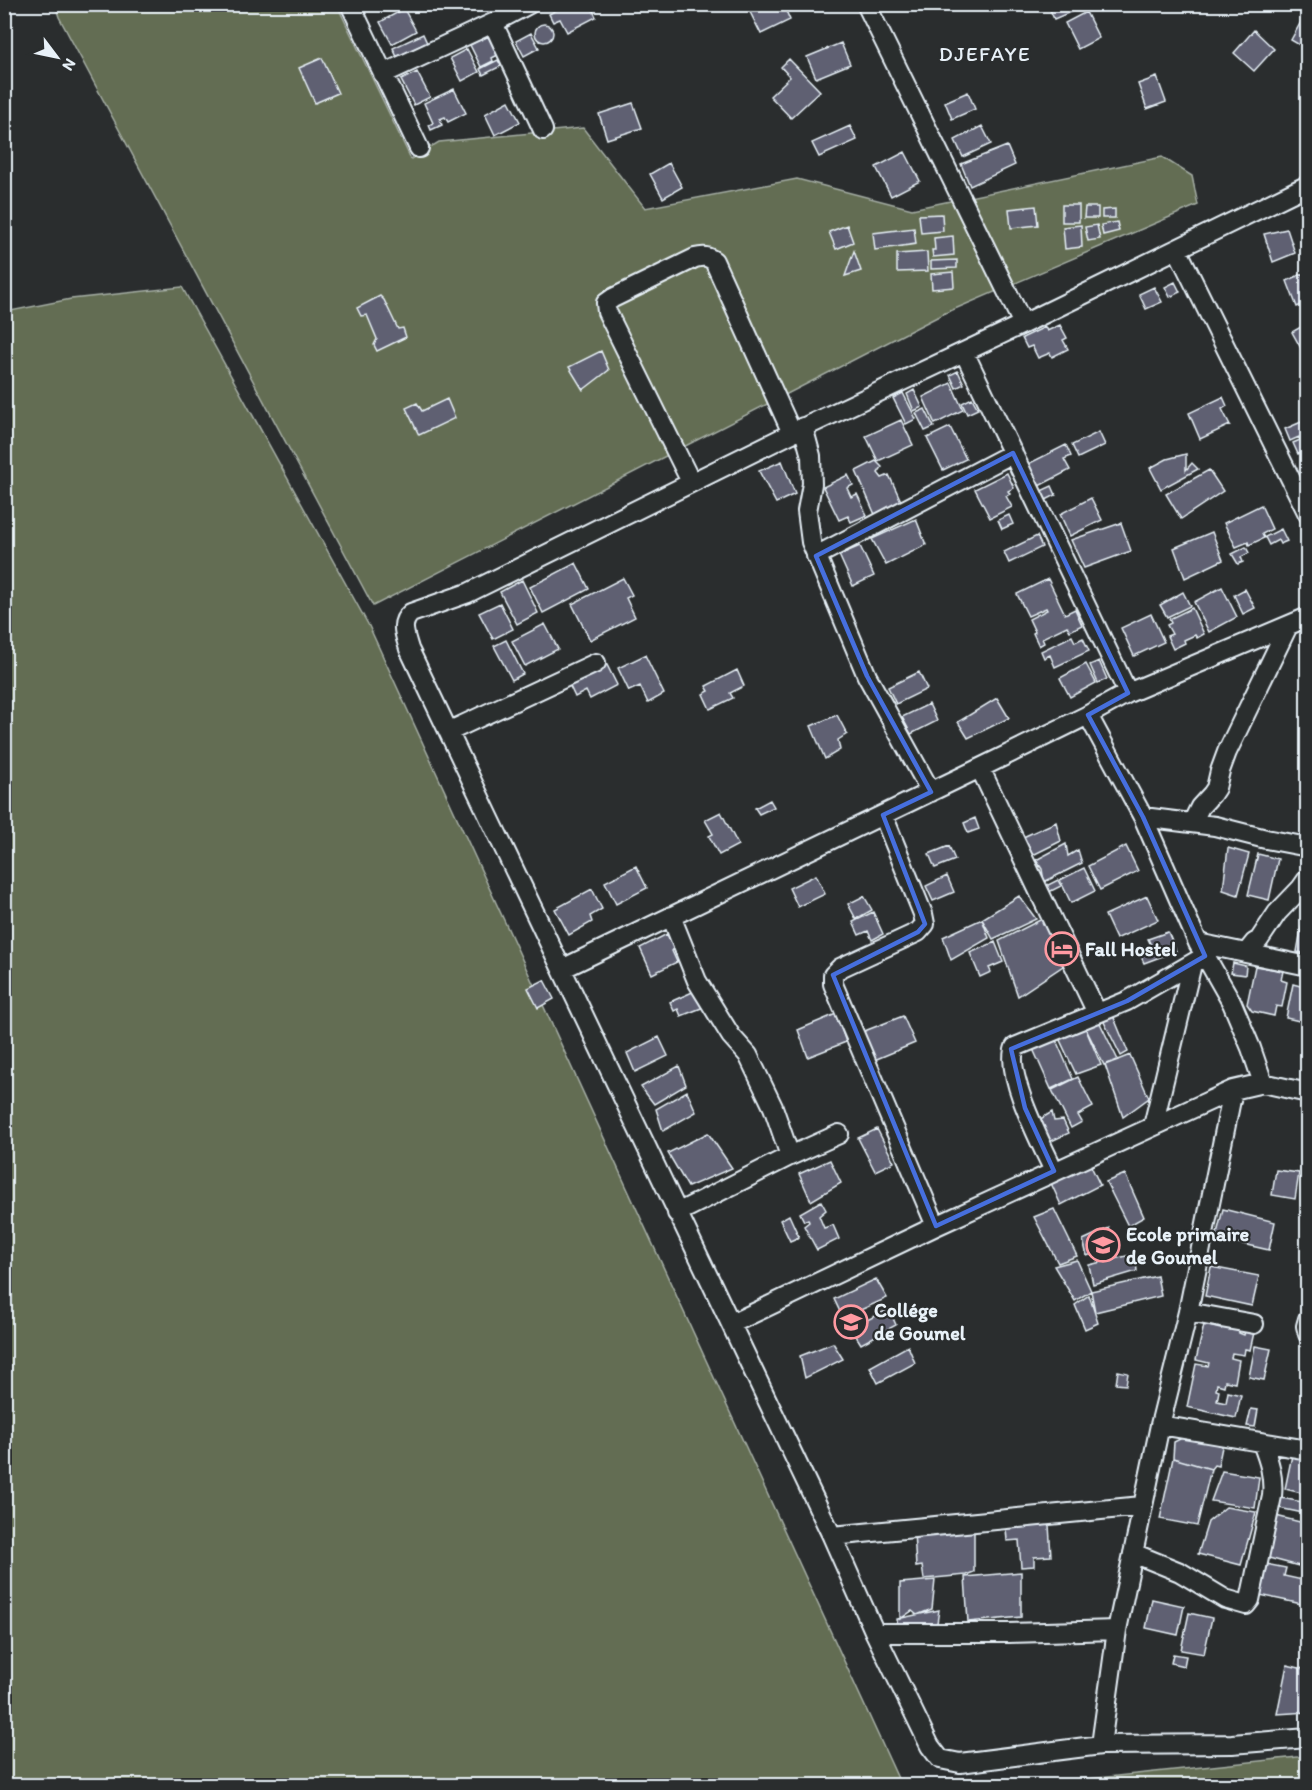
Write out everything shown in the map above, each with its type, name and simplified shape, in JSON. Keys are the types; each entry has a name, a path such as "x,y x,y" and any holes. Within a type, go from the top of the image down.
{"street":[{"path":"350,4 419,148"},
{"path":"383,74 529,4"},
{"path":"866,4 1023,324"},
{"path":"493,23 543,130"},
{"path":"1308,185 1023,324 797,430 468,593 411,613 405,618 403,625 409,649 832,1536 875,1633 930,1746 940,1759 960,1763 1101,1745 1232,1744 1308,1738"},
{"path":"1177,249 1308,514"},
{"path":"691,482 607,312 606,303 701,256 714,261 811,456 812,484 807,512 811,542 867,676 931,792"},
{"path":"964,352 1128,693"},
{"path":"816,556 1013,453"},
{"path":"562,969 981,768 1128,693 1308,617"},
{"path":"1192,823 1200,807 1216,788 1227,752 1288,626"},
{"path":"450,731 596,663"},
{"path":"1088,715 1143,817 1198,954 1232,1003 1263,1083"},
{"path":"981,768 1097,1013"},
{"path":"883,815 924,914 925,924 918,932 840,968 833,975 833,984 936,1226"},
{"path":"1143,817 1215,826 1308,847"},
{"path":"1246,953 1308,878"},
{"path":"671,916 697,981 731,1036 748,1055 773,1107 790,1156"},
{"path":"1054,1171 1025,1108 1012,1054 1015,1047 1127,1001 1198,954 1246,953 1308,966"},
{"path":"1153,1126 1198,954"},
{"path":"731,1324 936,1226 1233,1090 1263,1083 1308,1093"},
{"path":"1101,1745 1117,1630 1160,1425 1188,1312 1233,1090"},
{"path":"677,1213 822,1140 839,1134"},
{"path":"1188,1312 1254,1324"},
{"path":"1308,1319 1306,1326 1308,1334"},
{"path":"1160,1425 1308,1450"},
{"path":"1133,1553 1180,1572 1225,1599 1246,1605 1250,1600 1272,1496 1271,1465 1262,1443"},
{"path":"832,1536 1142,1506"},
{"path":"875,1633 1117,1630"}],"highlighted area":[{"path":"1013,453 1128,693 1088,715 1143,817 1205,956 1127,1001 1011,1049 1025,1108 1054,1171 936,1226 833,975 918,932 925,924 883,815 931,792 867,676 816,556"}],"green space":[{"path":"55,5 337,5 411,159 439,142 583,128 645,208 797,179 912,209 1162,157 1192,176 1198,205 943,314 373,606 59,17"},
{"path":"182,287 369,626 901,1785 5,1786 5,312 71,299"},
{"path":"1307,1756 1307,1785 1031,1785"}],"building":[{"path":"567,4 590,4 596,17 567,32 560,19 553,22 549,14"},
{"path":"750,4 783,4 790,20 761,34 747,6"},
{"path":"1049,4 1069,4 1073,11 1054,19"},
{"path":"404,9 416,31 392,44 380,22"},
{"path":"1308,11 1308,50 1291,40"},
{"path":"1086,12 1099,38 1078,49 1065,23"},
{"path":"544,24 550,27 553,33 550,39 544,42 538,39 535,33 538,27"},
{"path":"1254,30 1274,49 1254,71 1234,53"},
{"path":"531,33 539,48 524,56 516,41"},
{"path":"423,34 427,43 397,57 393,48"},
{"path":"488,35 498,55 492,58 493,61 481,67 470,45"},
{"path":"841,43 850,64 816,78 807,57"},
{"path":"467,49 479,72 462,81 450,58"},
{"path":"322,58 338,93 315,103 299,68"},
{"path":"789,59 820,91 791,118 770,96 790,77 781,67"},
{"path":"498,60 501,66 483,75 480,69"},
{"path":"417,72 430,97 414,105 401,80"},
{"path":"1157,77 1166,102 1147,109 1138,84"},
{"path":"454,89 466,113 448,122 445,117 440,119 442,125 431,130 429,125 433,123 424,103"},
{"path":"968,92 975,109 952,119 945,102"},
{"path":"509,101 520,122 495,135 485,114"},
{"path":"633,103 642,128 607,139 599,114"},
{"path":"850,126 857,140 819,157 812,143"},
{"path":"982,126 991,144 963,157 955,140"},
{"path":"1007,146 1015,165 970,186 961,164"},
{"path":"905,152 920,181 891,196 876,167"},
{"path":"669,163 682,187 663,198 650,174"},
{"path":"1062,205 1079,205 1079,222 1062,222"},
{"path":"1036,206 1038,225 1011,228 1009,209"},
{"path":"1085,207 1098,207 1098,218 1084,218"},
{"path":"1115,209 1115,218 1102,218 1102,210"},
{"path":"942,214 943,231 921,233 919,215"},
{"path":"1117,222 1119,231 1103,235 1101,225"},
{"path":"847,225 853,242 836,249 829,232"},
{"path":"1081,225 1082,247 1065,249 1063,227"},
{"path":"1097,225 1100,239 1088,241 1085,227"},
{"path":"914,228 916,244 875,250 873,233"},
{"path":"1287,229 1295,253 1273,262 1264,234"},
{"path":"953,236 954,255 933,257 934,238"},
{"path":"854,251 861,271 845,276"},
{"path":"927,252 928,271 897,272 897,254"},
{"path":"957,260 957,268 931,269 931,261"},
{"path":"1308,271 1308,302 1297,307 1287,281"},
{"path":"953,272 954,287 932,289 931,274"},
{"path":"1175,282 1180,292 1170,297 1165,287"},
{"path":"1154,287 1162,302 1146,309 1139,294"},
{"path":"380,296 398,329 403,328 406,337 377,351 374,345 377,339 367,315 361,316 357,308"},
{"path":"1308,323 1308,361 1292,332"},
{"path":"1060,325 1067,338 1063,340 1068,349 1052,357 1050,353 1038,358 1032,346 1027,348 1022,338 1045,327 1047,331"},
{"path":"601,351 609,370 583,390 569,367"},
{"path":"958,371 964,384 956,388 950,375"},
{"path":"951,383 963,410 935,424 923,397"},
{"path":"914,390 922,407 914,411 907,394"},
{"path":"903,393 916,419 906,424 893,398"},
{"path":"1223,397 1227,406 1222,409 1230,425 1200,439 1189,413"},
{"path":"972,398 978,409 967,414 962,403"},
{"path":"447,399 455,418 419,435 406,408 417,403 422,411"},
{"path":"925,409 934,427 925,431 916,413"},
{"path":"901,420 913,445 878,461 866,436"},
{"path":"1306,420 1308,451 1298,454 1293,443 1300,440 1299,437 1290,441 1285,429"},
{"path":"950,427 966,459 943,470 927,438"},
{"path":"1099,432 1105,445 1078,458 1072,445"},
{"path":"1066,445 1071,456 1064,459 1070,470 1039,486 1028,464"},
{"path":"1186,454 1186,470 1192,463 1198,469 1161,489 1150,468 1167,459"},
{"path":"782,461 795,494 776,503 759,471"},
{"path":"876,461 882,467 878,473 882,478 889,475 901,501 876,517 856,471"},
{"path":"1209,470 1223,491 1181,519 1166,494"},
{"path":"1007,473 1014,488 1008,491 1010,494 1006,496 1012,507 990,518 975,489"},
{"path":"848,475 853,485 847,488 851,497 857,494 867,515 851,522 848,516 839,520 823,487"},
{"path":"1052,486 1056,495 1046,500 1041,491"},
{"path":"1091,498 1102,520 1070,536 1060,514"},
{"path":"1261,505 1272,529 1262,534 1264,538 1249,545 1248,542 1236,547 1224,523"},
{"path":"1009,515 1013,524 1002,529 998,520"},
{"path":"916,519 926,545 886,565 872,539"},
{"path":"1121,523 1131,551 1084,568 1071,540"},
{"path":"1281,529 1287,541 1280,544 1278,540 1269,545 1265,537"},
{"path":"1212,532 1223,560 1185,578 1174,548"},
{"path":"1037,536 1042,547 1009,563 1004,552"},
{"path":"860,546 874,576 853,586 839,555"},
{"path":"1246,547 1249,553 1241,557 1243,562 1238,564 1232,554"},
{"path":"576,563 589,589 543,613 530,587"},
{"path":"623,578 632,595 626,598 635,617 590,640 572,604"},
{"path":"1048,579 1065,614 1075,609 1082,625 1070,631 1067,626 1042,638 1044,643 1039,646 1029,619 1047,610 1046,608 1028,616 1017,594"},
{"path":"522,580 538,613 517,624 500,592"},
{"path":"1222,587 1237,617 1209,632 1194,602"},
{"path":"1245,589 1255,608 1243,614 1234,595"},
{"path":"1183,592 1190,606 1167,617 1160,605"},
{"path":"500,603 513,629 493,639 479,613"},
{"path":"1192,608 1204,634 1197,638 1195,635 1184,640 1185,643 1173,649 1167,636 1172,634 1167,625 1171,623 1169,619"},
{"path":"1151,614 1164,642 1134,656 1121,628"},
{"path":"545,624 558,649 525,666 512,641"},
{"path":"1072,636 1075,642 1083,638 1089,651 1055,667 1050,655 1044,658 1041,651"},
{"path":"506,640 523,674 512,680 494,646"},
{"path":"645,655 664,694 648,703 640,686 629,691 618,668"},
{"path":"605,661 617,685 590,699 586,691 575,697 567,680"},
{"path":"1099,661 1107,679 1098,683 1090,665"},
{"path":"1086,664 1096,683 1070,697 1060,678"},
{"path":"737,670 744,686 730,693 733,698 710,709 703,694 709,691 706,686"},
{"path":"919,672 927,689 896,704 888,687"},
{"path":"997,698 1009,718 968,738 958,722"},
{"path":"929,704 937,721 911,734 902,717"},
{"path":"837,715 847,734 838,740 840,750 825,759 811,726"},
{"path":"770,800 774,807 759,814 755,808"},
{"path":"721,812 738,845 719,855 709,836 713,834 705,820"},
{"path":"975,818 979,829 968,833 964,823"},
{"path":"1056,822 1061,841 1029,857 1021,838"},
{"path":"1066,844 1068,856 1078,850 1082,863 1044,882 1042,869 1036,860"},
{"path":"949,846 955,860 935,868 929,854"},
{"path":"1126,846 1138,871 1100,890 1088,866"},
{"path":"1228,848 1249,854 1238,895 1223,890"},
{"path":"1258,854 1278,859 1269,900 1248,895"},
{"path":"636,866 647,888 616,904 605,882"},
{"path":"1084,868 1095,891 1071,903 1060,880"},
{"path":"816,875 825,894 798,907 789,888"},
{"path":"947,876 954,892 933,901 926,886"},
{"path":"1058,880 1061,886 1047,893 1044,887"},
{"path":"592,889 602,909 590,916 592,922 569,935 555,909"},
{"path":"864,896 872,910 856,919 848,904"},
{"path":"1019,896 1036,919 993,939 982,919"},
{"path":"1147,896 1158,920 1116,939 1105,915"},
{"path":"873,912 883,934 872,940 868,931 859,935 853,922"},
{"path":"1304,913 1308,913 1308,954 1297,952"},
{"path":"982,919 989,938 951,960 943,937"},
{"path":"1042,919 1066,964 1018,996 999,941"},
{"path":"1168,932 1176,951 1144,963 1139,952 1152,947 1148,939"},
{"path":"667,934 677,962 652,974 640,948"},
{"path":"995,942 1003,962 989,968 991,972 980,977 970,953"},
{"path":"1233,963 1246,966 1245,975 1231,973"},
{"path":"1255,966 1283,971 1281,980 1287,982 1282,1007 1276,1006 1274,1016 1252,1011 1247,1004"},
{"path":"544,980 554,999 538,1008 528,988"},
{"path":"1293,984 1308,988 1308,1004 1304,1022 1286,1018"},
{"path":"697,990 704,1007 681,1016 678,1009 674,1011 670,1002"},
{"path":"1112,1013 1128,1052 1121,1056 1102,1018"},
{"path":"836,1014 846,1042 808,1057 798,1030"},
{"path":"903,1016 915,1043 872,1061 862,1032"},
{"path":"1098,1019 1118,1060 1104,1065 1084,1025"},
{"path":"1084,1025 1101,1065 1076,1074 1059,1038"},
{"path":"659,1037 668,1056 635,1072 627,1053"},
{"path":"1056,1040 1073,1079 1051,1089 1033,1049"},
{"path":"1130,1055 1149,1098 1123,1117 1105,1065"},
{"path":"679,1066 686,1085 654,1104 641,1087"},
{"path":"1078,1077 1093,1107 1078,1115 1082,1122 1071,1128 1052,1090"},
{"path":"687,1091 696,1112 663,1131 656,1109"},
{"path":"1052,1112 1054,1121 1063,1120 1069,1133 1045,1144 1037,1121"},
{"path":"877,1129 894,1162 875,1171 858,1138"},
{"path":"708,1133 732,1168 688,1187 668,1153"},
{"path":"830,1160 841,1183 811,1201 799,1174"},
{"path":"1090,1164 1100,1185 1061,1205 1050,1181"},
{"path":"1276,1170 1299,1173 1295,1199 1272,1195"},
{"path":"1125,1174 1144,1217 1128,1226 1106,1182"},
{"path":"821,1201 826,1210 819,1216 824,1228 833,1225 839,1239 817,1250 804,1226 809,1222 808,1219 804,1221 800,1213"},
{"path":"1054,1209 1077,1256 1058,1263 1034,1217"},
{"path":"1223,1209 1275,1222 1269,1250 1216,1238"},
{"path":"789,1215 799,1237 790,1241 780,1220"},
{"path":"1109,1228 1115,1245 1087,1256 1083,1240"},
{"path":"1135,1254 1137,1271 1093,1284 1089,1265"},
{"path":"1077,1260 1091,1291 1075,1301 1054,1266"},
{"path":"1211,1267 1259,1276 1252,1306 1205,1296"},
{"path":"1157,1276 1161,1296 1095,1312 1091,1291"},
{"path":"876,1279 887,1298 843,1318 834,1299"},
{"path":"1089,1295 1098,1323 1085,1329 1075,1305"},
{"path":"889,1309 896,1325 861,1344 851,1328"},
{"path":"1223,1322 1240,1326 1239,1333 1244,1335 1246,1326 1255,1328 1250,1350 1245,1349 1244,1355 1232,1353 1231,1358 1239,1360 1235,1383 1225,1381 1224,1386 1217,1384 1216,1390 1219,1391 1217,1401 1226,1403 1228,1392 1241,1395 1236,1418 1187,1407 1196,1364 1208,1366 1209,1363 1196,1360 1204,1325 1221,1329"},
{"path":"833,1343 843,1359 805,1378 800,1356"},
{"path":"908,1346 915,1363 878,1383 870,1367"},
{"path":"1255,1346 1271,1349 1264,1380 1249,1377"},
{"path":"1118,1371 1128,1373 1126,1385 1116,1384"},
{"path":"1251,1409 1258,1410 1255,1427 1247,1426"},
{"path":"1188,1435 1223,1442 1218,1466 1214,1465 1211,1469 1173,1458 1174,1442"},
{"path":"1292,1455 1308,1458 1306,1494 1285,1489"},
{"path":"1173,1458 1211,1469 1197,1526 1160,1519"},
{"path":"1222,1471 1259,1477 1255,1508 1211,1501"},
{"path":"1276,1497 1308,1503 1308,1514 1274,1507"},
{"path":"1226,1507 1256,1512 1241,1565 1198,1554 1208,1522"},
{"path":"1276,1516 1308,1524 1299,1566 1265,1557"},
{"path":"1049,1525 1051,1556 1034,1557 1034,1566 1021,1567 1019,1540 1007,1541 1006,1528"},
{"path":"974,1527 974,1572 966,1575 924,1579 922,1566 916,1567 914,1531"},
{"path":"1261,1563 1286,1568 1284,1576 1307,1581 1302,1604 1255,1594"},
{"path":"1021,1572 1021,1617 968,1622 965,1577"},
{"path":"935,1580 932,1609 917,1615 912,1611 900,1619 900,1583"},
{"path":"1152,1599 1184,1606 1178,1635 1146,1628"},
{"path":"939,1610 937,1623 898,1628 897,1619"},
{"path":"1189,1613 1212,1618 1204,1654 1181,1650"},
{"path":"1173,1654 1186,1656 1184,1666 1171,1663"},
{"path":"1287,1665 1308,1670 1308,1712 1277,1714"}],"place":[{"name":"Fall Hostel","path":"1062,949"},
{"name":"Ecole primaire de Goumel","path":"1103,1245"},
{"name":"Collége de Goumel","path":"851,1322"}],"district":[{"name":"DJEFAYE","path":"985,53"}]}
